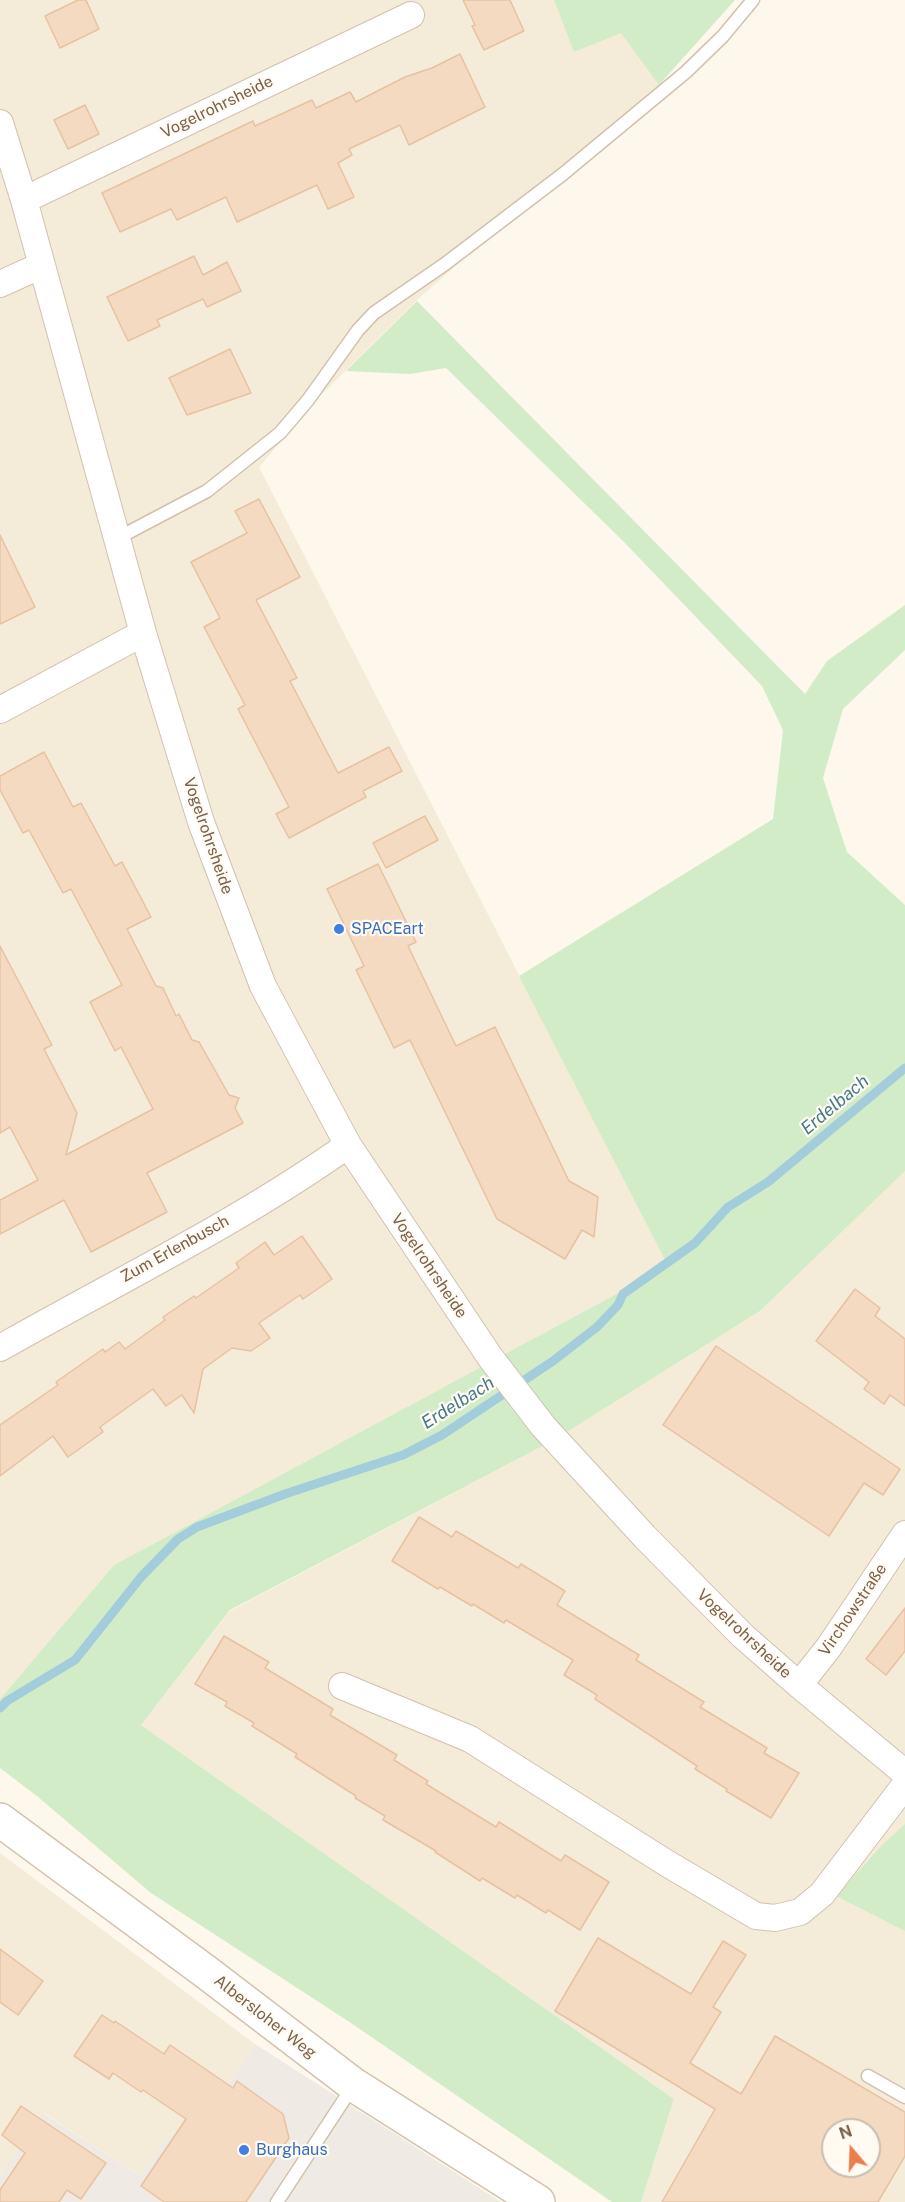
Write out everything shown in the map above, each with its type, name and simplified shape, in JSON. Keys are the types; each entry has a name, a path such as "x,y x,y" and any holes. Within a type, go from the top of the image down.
{"main road":[{"name":"Albersloher Weg","path":"0,1820 354,2085 538,2202"}],"street":[{"name":"Vogelrohrsheide","path":"24,200 411,15"},
{"name":"Vogelrohrsheide","path":"0,123 24,200 40,266 143,633 201,822 263,986 348,1145 489,1357 535,1416 645,1537 743,1636 905,1773"},
{"path":"0,284 40,266"},
{"path":"0,710 143,633"},
{"name":"Zum Erlenbusch","path":"0,1348 312,1171 348,1145"},
{"name":"Virchowstraße","path":"799,1685 830,1647 905,1534"},
{"path":"342,1686 470,1739 668,1864 756,1916 775,1918 800,1912 822,1894 905,1785"}],"lane":[{"path":"116,539 207,491 280,433 308,400 358,330 374,313 445,264 554,181 686,72 723,36 753,0"},
{"path":"868,2076 905,2097"},
{"path":"277,2202 354,2085"}],"shaded area":[{"path":"0,0 709,0 659,85 416,301 322,394 259,467 668,1266 114,1565 0,1699"},
{"path":"905,1171 905,2202 641,2202 674,2099 141,1725 230,1611 556,1439 760,1311"},
{"path":"0,1853 255,2044 188,2144 169,2134 140,2176 44,2113 0,2175"},
{"path":"255,2044 501,2202 0,2202 0,2175 43,2113 140,2176 169,2134 188,2144"}],"green space":[{"path":"554,0 735,0 659,85 621,33 574,52"},
{"path":"417,301 805,694 827,661 905,605 905,650 843,709 823,778 847,852 905,905 905,1171 760,1311 556,1439 230,1610 141,1725 674,2099 641,2202 612,2202 351,2023 151,1893 38,1797 0,1768 0,1699 114,1565 668,1266 519,976 773,819 783,730 762,686 624,542 446,368 410,374 346,371"},
{"path":"905,1824 905,1931 836,1896 882,1845"}],"building":[{"path":"78,0 86,0 99,29 60,48 45,16"},
{"path":"463,0 510,0 524,31 484,50"},
{"path":"460,54 485,107 409,145 400,125 349,149 352,155 338,163 354,197 328,209 317,185 237,222 226,197 177,220 171,209 120,232 102,193 253,121 255,126 312,100 316,108 350,92 356,102 405,77 432,68"},
{"path":"85,105 99,134 68,149 54,120"},
{"path":"194,256 203,275 227,262 241,291 207,307 203,299 157,320 160,326 128,341 107,297"},
{"path":"230,349 251,393 187,415 169,378"},
{"path":"259,499 300,577 256,600 297,678 290,681 338,773 389,747 402,771 363,791 366,797 289,838 276,814 289,807 238,709 245,705 204,627 220,618 191,562 247,533 235,511"},
{"path":"0,535 35,607 0,624"},
{"path":"44,752 73,807 81,803 115,866 122,862 151,917 127,929 156,986 163,988 176,1016 179,1014 192,1040 199,1042 229,1095 239,1098 235,1108 243,1123 147,1173 167,1212 91,1252 64,1200 0,1234 0,1200 38,1180 10,1127 0,1133 0,946 52,1045 44,1049 77,1113 66,1155 153,1109 121,1047 115,1051 90,1002 122,985 71,889 63,893 29,830 23,833 0,790 0,776"},
{"path":"425,816 438,840 386,868 373,843"},
{"path":"378,864 416,942 408,946 456,1046 495,1027 569,1181 598,1197 594,1237 582,1230 565,1259 497,1219 410,1040 394,1048 356,970 364,966 327,889"},
{"path":"302,1236 332,1279 303,1299 300,1295 259,1323 270,1338 251,1351 232,1348 203,1369 194,1413 182,1395 166,1406 153,1389 100,1427 103,1432 68,1457 53,1436 0,1476 0,1425 58,1385 56,1382 103,1349 105,1352 119,1342 125,1349 165,1320 163,1317 194,1296 196,1298 239,1268 236,1263 265,1242 274,1255"},
{"path":"855,1289 880,1308 875,1316 905,1339 905,1406 890,1395 884,1404 864,1389 869,1382 816,1341"},
{"path":"716,1346 900,1469 883,1495 864,1483 829,1536 663,1425"},
{"path":"419,1517 452,1537 456,1531 518,1568 521,1564 565,1591 557,1605 639,1655 636,1660 704,1702 700,1707 767,1748 764,1753 799,1773 771,1818 726,1791 727,1789 695,1769 697,1766 595,1699 597,1695 564,1675 573,1660 506,1620 504,1623 440,1587 438,1589 392,1561"},
{"path":"905,1608 905,1651 886,1675 866,1659"},
{"path":"224,1636 269,1662 265,1668 333,1709 330,1715 397,1755 394,1760 428,1781 426,1784 496,1827 499,1822 561,1861 565,1855 609,1882 580,1930 548,1910 546,1913 517,1895 515,1898 482,1878 480,1881 436,1851 383,1820 385,1816 295,1757 297,1754 252,1726 254,1723 225,1706 227,1702 195,1684"},
{"path":"598,1938 691,1994 723,1941 746,1955 713,2007 721,2012 690,2063 741,2094 775,2036 905,2112 905,2156 878,2202 662,2202 715,2109 555,2011"},
{"path":"0,1949 43,1981 18,2015 0,2002"},
{"path":"102,2015 114,2023 115,2021 164,2054 170,2045 233,2088 237,2081 283,2114 289,2138 246,2202 164,2202 141,2186 186,2119 113,2073 109,2079 74,2056"},
{"path":"21,2106 106,2163 81,2199 67,2190 59,2202 0,2202 0,2190 25,2153 2,2135"}],"waterway":[{"name":"Erdelbach","path":"0,1708 7,1701 75,1660 141,1577 178,1539 197,1527 285,1494 403,1455 442,1435 553,1361 597,1327 618,1305 623,1294 695,1243 728,1207 768,1182 905,1068"}],"place":[{"name":"SPACEart","path":"339,929"},
{"name":"Burghaus","path":"244,2150"}]}
